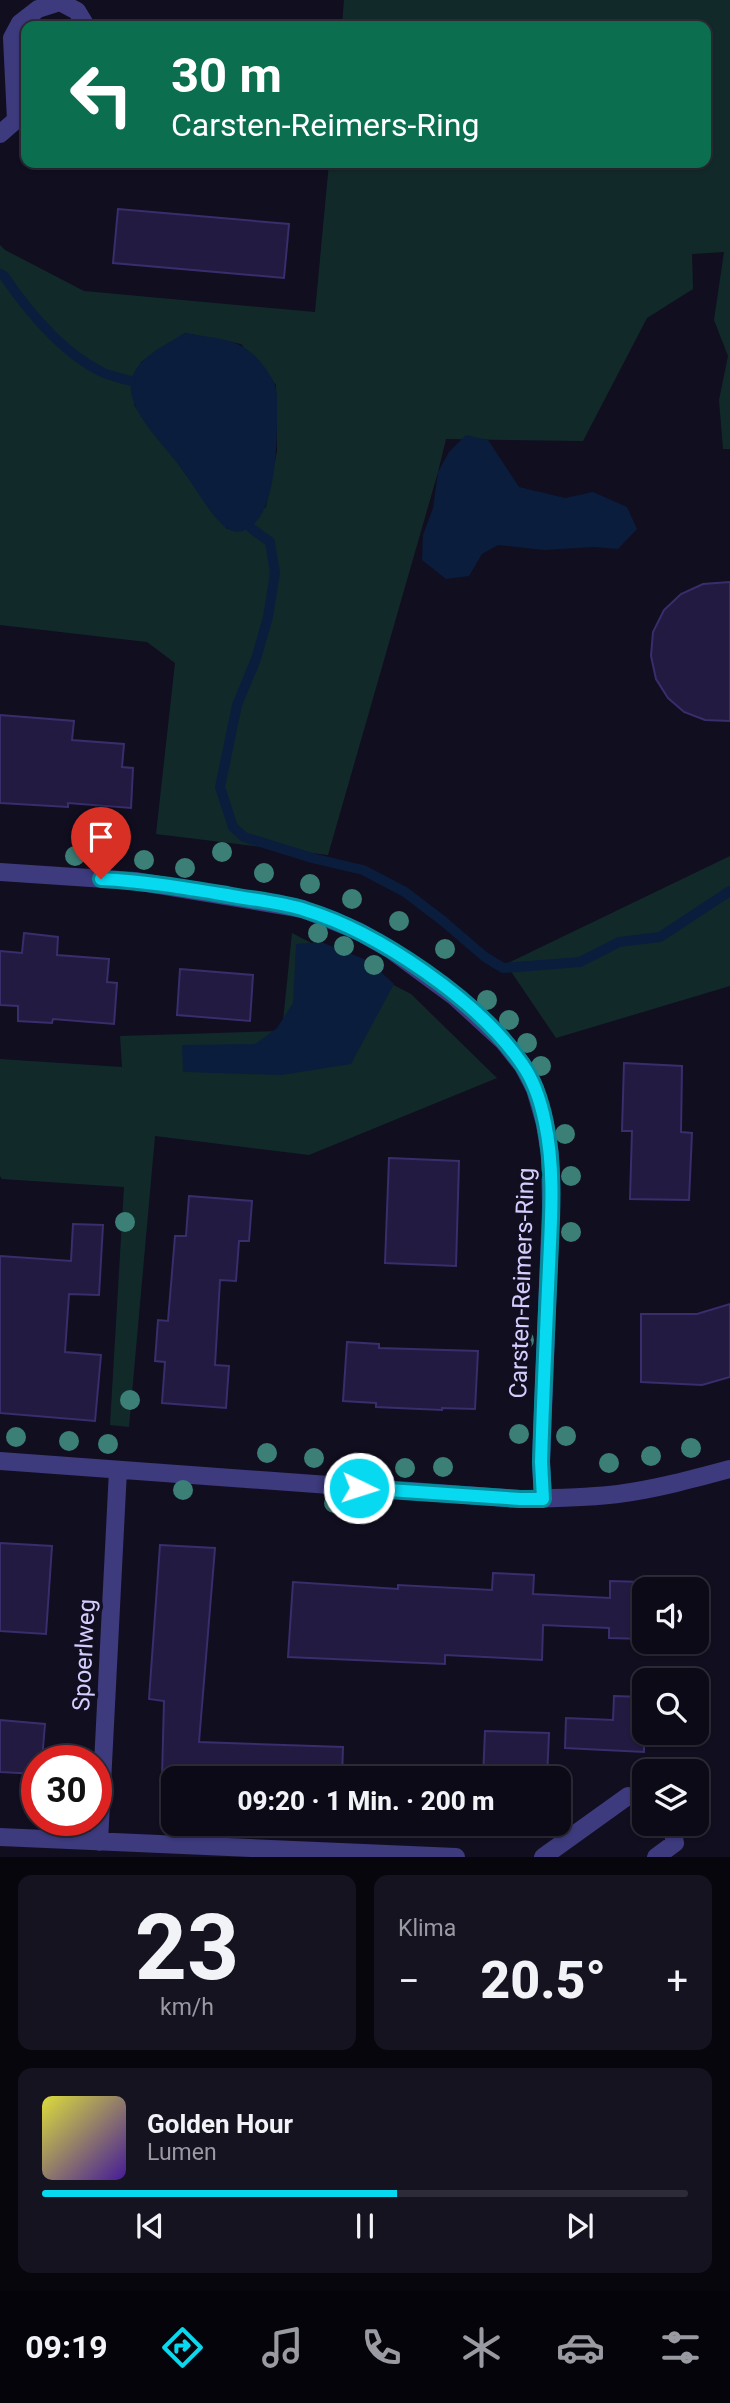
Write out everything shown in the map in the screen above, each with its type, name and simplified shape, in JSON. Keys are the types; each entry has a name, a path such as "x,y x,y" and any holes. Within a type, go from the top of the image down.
{"street":[{"path":"23,21 38,9 60,2 77,11 83,21"},
{"path":"0,134 21,115 12,38 21,22"},
{"name":"Carsten-Reimers-Ring","path":"0,872 147,882 303,909 358,931 391,950 455,997 503,1041 523,1066 535,1089 550,1155 551,1195 541,1462 543,1499"},
{"path":"0,1461 520,1499 619,1494 660,1488 730,1469"},
{"name":"Spoerlweg","path":"99,1842 118,1470"},
{"path":"542,1857 628,1796 632,1797"},
{"path":"656,1857 675,1843 674,1836"},
{"path":"0,1837 456,1857"}],"green space":[{"path":"344,0 730,0 730,449 723,449 719,400 728,356 714,320 724,252 692,254 693,289 647,318 583,441 446,439 328,855 156,834 175,663 147,642 0,625 0,245 84,291 315,312 329,168 711,168 711,21 342,21","holes":["185,333 241,344 276,385 277,451 266,507 227,529 134,405 141,362"]},
{"path":"730,856 730,986 556,1038 506,964"},
{"path":"292,933 411,994 497,1078 309,1155 155,1136 129,1427 110,1425 124,1187 2,1179 0,1059 122,1067 120,1036 282,1031"}],"water":[{"path":"185,333 222,339 242,346 259,361 275,386 276,449 271,490 265,508 256,522 243,531 227,529 213,515 141,417 131,393 134,373 145,359"},
{"path":"466,435 488,440 519,487 565,498 593,492 627,507 637,529 618,549 594,547 544,550 498,545 482,554 469,576 446,579 422,560 423,535 433,508 438,472 449,452"},
{"path":"321,942 369,961 394,984 351,1064 282,1075 183,1072 182,1045 255,1044 277,1028 293,1003 296,944"}],"building":[{"path":"118,209 289,224 284,278 113,263"},
{"path":"730,582 730,721 705,720 684,712 668,698 656,679 651,656 653,632 664,610 681,594 703,584"},
{"path":"0,715 74,721 72,740 124,744 122,767 133,768 131,808 68,803 68,807 0,803"},
{"path":"24,933 58,937 57,955 109,959 107,982 117,983 114,1024 53,1019 52,1023 18,1021 18,1006 0,1005 0,951 22,953"},
{"path":"180,969 253,975 250,1021 177,1015"},
{"path":"624,1063 682,1066 681,1132 692,1133 689,1200 630,1199 632,1131 622,1131"},
{"path":"389,1158 459,1161 456,1266 385,1263"},
{"path":"189,1196 252,1201 249,1241 239,1241 236,1281 220,1280 215,1365 229,1366 226,1408 162,1403 165,1362 155,1361 158,1320 168,1321 175,1236 186,1236"},
{"path":"73,1224 103,1225 99,1295 69,1294 65,1352 101,1355 95,1421 0,1413 0,1256 71,1261"},
{"path":"730,1304 730,1377 702,1385 641,1382 641,1314 697,1314"},
{"path":"347,1342 379,1344 379,1348 478,1351 475,1409 376,1407 376,1403 343,1401"},
{"path":"0,1543 52,1546 46,1634 0,1631"},
{"path":"160,1545 215,1548 199,1742 343,1747 342,1766 162,1766 164,1701 149,1699"},
{"path":"493,1573 534,1575 533,1594 610,1598 610,1581 632,1582 632,1639 609,1638 609,1628 543,1625 542,1660 445,1655 445,1664 288,1657 293,1582 398,1589 398,1585 492,1590"},
{"path":"614,1696 632,1697 632,1745 644,1745 644,1752 565,1748 566,1718 613,1720"},
{"path":"0,1720 45,1724 43,1745 21,1745 21,1773 0,1772"},
{"path":"485,1731 549,1733 548,1766 484,1766"}],"waterway":[{"path":"0,274 46,329 72,353 104,373 131,381"},
{"path":"251,528 270,542 275,573 268,617 256,659 237,705 220,787 233,827 244,837 363,870 405,892 485,957 503,968 580,962 619,942 660,937 730,891"}],"route":[{"path":"101,879 170,885 303,909 358,931 422,971 482,1020 523,1066 535,1089 545,1124 552,1182 541,1462 543,1499 359,1488"}]}
